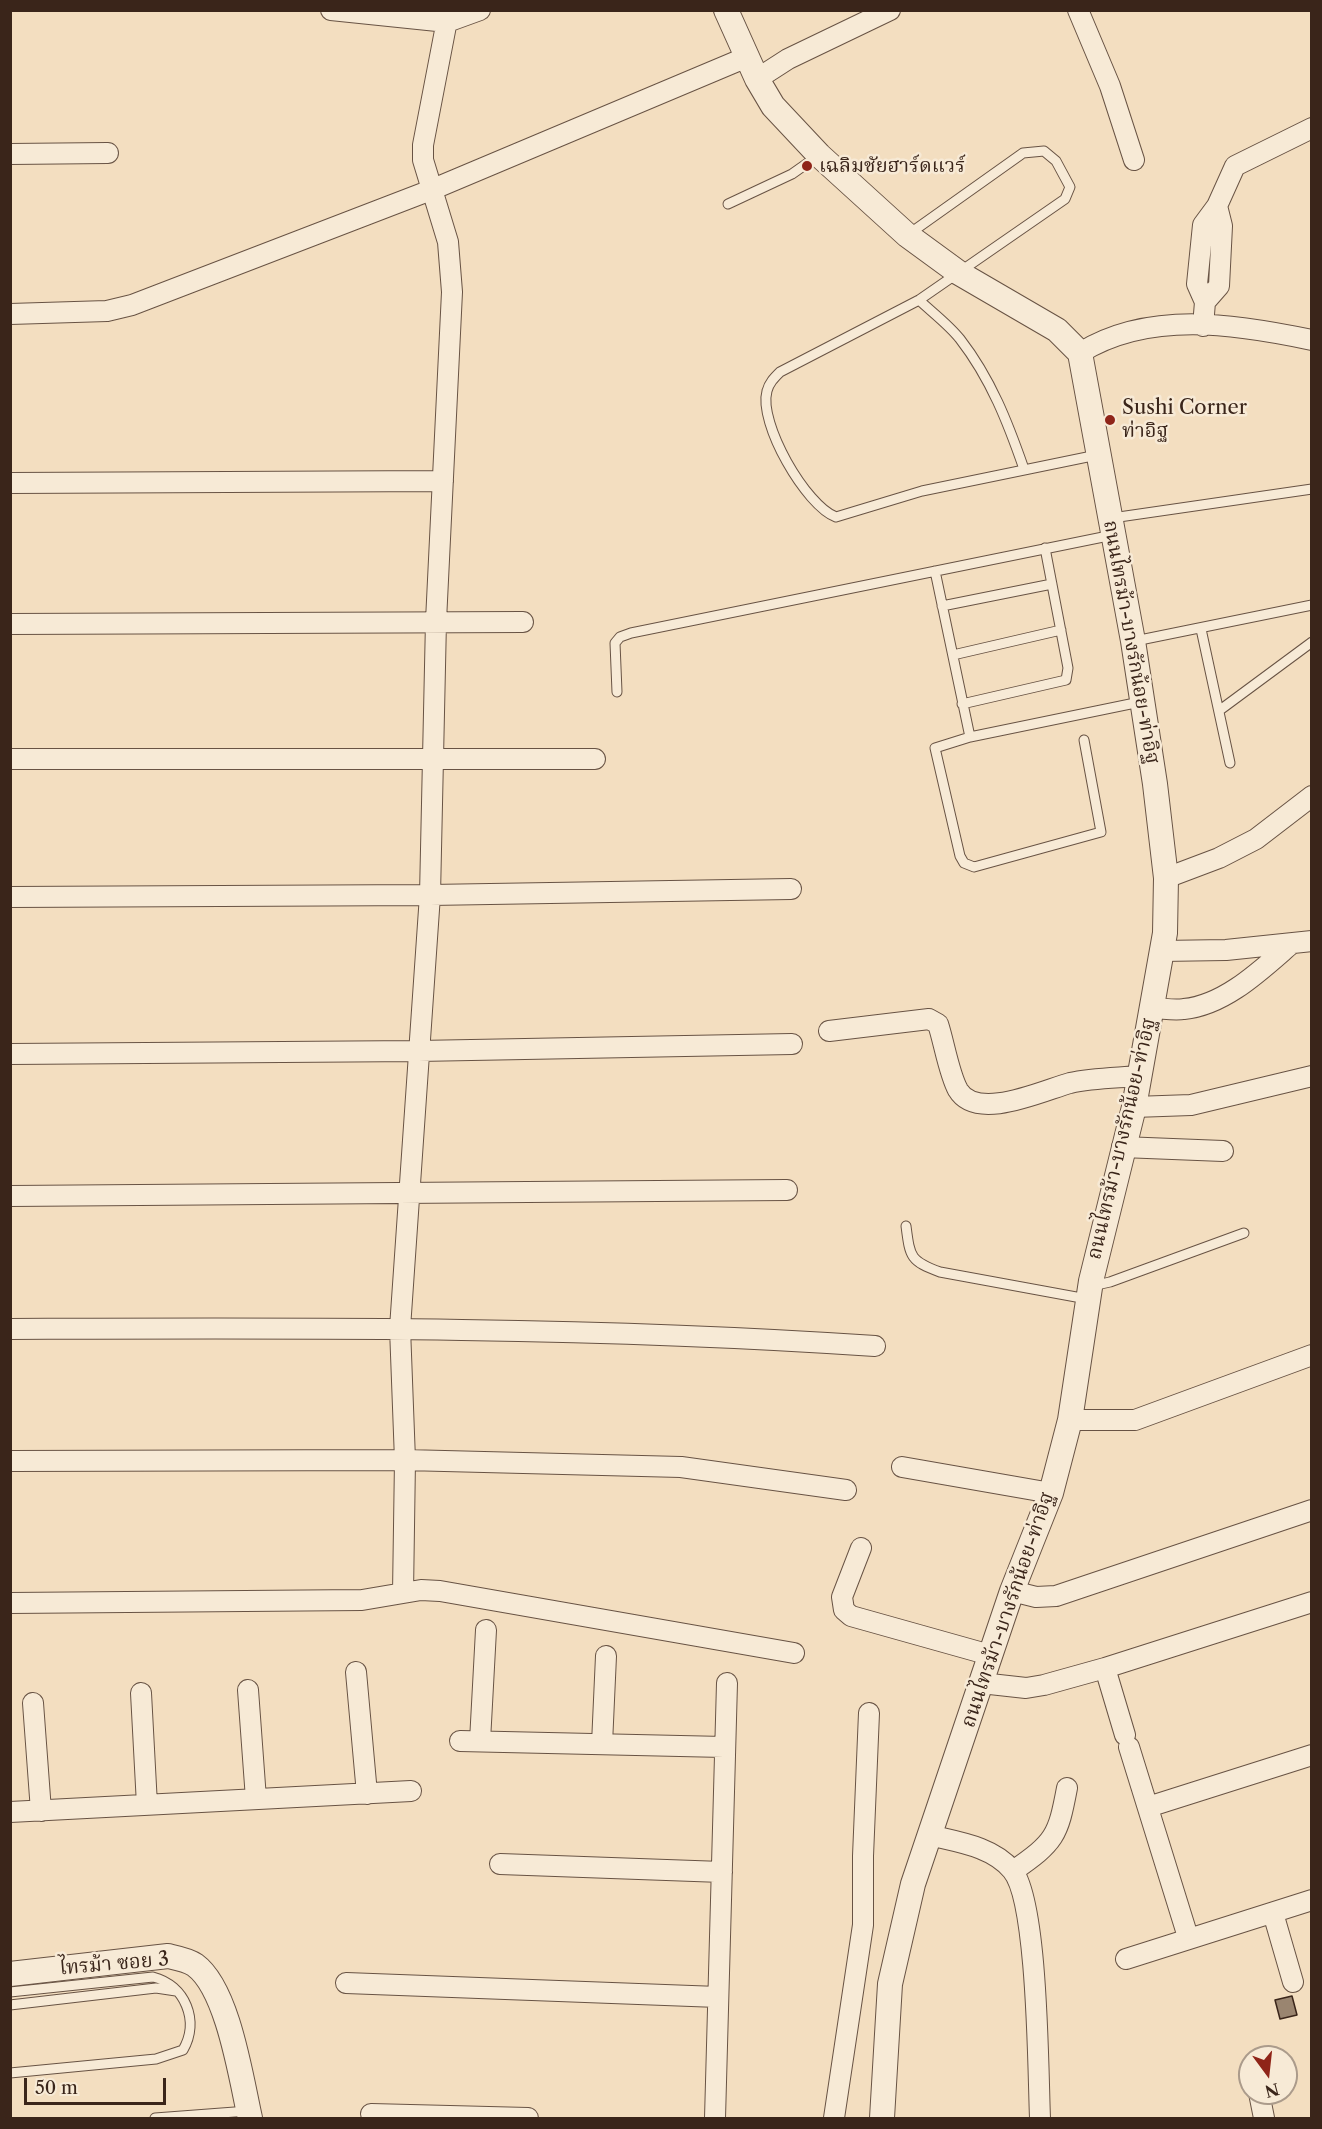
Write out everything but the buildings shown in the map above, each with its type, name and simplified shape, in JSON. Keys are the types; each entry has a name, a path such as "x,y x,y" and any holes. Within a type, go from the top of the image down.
{"street":[{"path":"331,10 448,16 480,10"},
{"path":"726,10 752,68 789,125 819,155 907,235 959,273 1057,330 1080,353 1105,338 1124,331 1152,326 1262,329 1311,340"},
{"path":"10,314 107,312 132,304 752,68 788,60 890,10"},
{"path":"1078,10 1110,86 1134,160"},
{"path":"403,1593 405,1460 400,1328 430,895 436,621 451,262 448,242 423,160 423,145 448,16"},
{"path":"1203,326 1205,302 1197,284 1203,225 1217,206 1235,166 1311,128"},
{"path":"10,154 108,153"},
{"name":"ถนนไทรม้า-บางรักน้อย-ท่าอิฐ","path":"882,2118 890,1984 913,1884 1012,1591 1051,1493 1070,1420 1089,1290 1122,1147 1134,1107 1165,933 1166,878 1142,701 1080,353"},
{"path":"10,483 443,481"},
{"path":"10,624 523,622"},
{"path":"10,759 595,759"},
{"path":"1166,878 1219,858 1256,838 1311,796"},
{"path":"10,897 430,895 791,889"},
{"path":"1161,951 1226,950 1311,941"},
{"path":"1152,1008 1185,1009 1213,1000 1254,976 1291,944"},
{"path":"829,1031 929,1019 938,1024 958,1090 968,1100 979,1103 1005,1103 1071,1083 1139,1076"},
{"path":"10,1054 418,1052 792,1044"},
{"path":"1134,1107 1191,1105 1311,1076"},
{"path":"1122,1147 1223,1151"},
{"path":"10,1196 408,1195 787,1190"},
{"path":"10,1329 400,1328 726,1336 875,1346"},
{"path":"1070,1420 1135,1420 1311,1355"},
{"path":"10,1461 405,1460 681,1467 846,1490"},
{"path":"902,1467 1051,1493"},
{"path":"1012,1591 1036,1597 1056,1596 1311,1510"},
{"path":"861,1548 842,1597 844,1611 851,1616 990,1654"},
{"path":"10,1603 362,1600 421,1590 441,1591 795,1653"},
{"path":"981,1683 1026,1688 1105,1668 1311,1602"},
{"path":"480,1741 486,1630"},
{"path":"602,1744 606,1656"},
{"path":"1105,1668 1188,1937"},
{"path":"356,1672 367,1794"},
{"path":"715,2118 727,1683"},
{"path":"248,1689 256,1800"},
{"path":"141,1693 147,1805"},
{"path":"33,1703 41,1811"},
{"path":"834,2118 863,1925 863,1856 869,1713"},
{"path":"460,1741 724,1747"},
{"path":"1148,1807 1311,1755"},
{"path":"1013,1871 1046,1846 1060,1827 1067,1788"},
{"path":"10,1812 411,1791"},
{"path":"929,1835 971,1845 995,1856 1013,1871 1026,1909 1033,1963 1041,2118"},
{"path":"501,1864 722,1872"},
{"path":"1126,1959 1188,1937 1311,1900"},
{"path":"1273,1913 1293,1982"},
{"name":"ไทรม้า ซอย 3","path":"10,1974 168,1956 193,1963 207,1976 221,2000 249,2115"},
{"path":"345,1983 718,1997"},
{"path":"371,2114 528,2118"}],"lane":[{"path":"907,235 1023,153 1038,149 1044,151 1056,161 1070,187 1065,199 919,300 780,372 770,382 766,403 770,423 809,497 824,513 836,517 922,491 1099,455"},
{"path":"728,204 792,174 819,155"},
{"path":"919,300 959,338 985,374 1001,405 1024,469"},
{"path":"617,692 615,643 620,637 1046,548 1111,527 1311,489"},
{"path":"962,704 1066,680 1068,668 1046,548"},
{"path":"935,571 970,737"},
{"path":"942,606 1052,584"},
{"path":"1133,641 1202,629 1311,605"},
{"path":"1202,629 1230,763"},
{"path":"953,655 1061,630"},
{"path":"1220,710 1311,642"},
{"path":"1084,740 1101,832 974,867 964,863 960,856 934,748 970,737 1142,701"},
{"path":"906,1226 909,1253 918,1264 940,1272 1089,1290 1244,1233"},
{"path":"10,1992 153,1977 170,1981 183,1999 190,2022 190,2038 183,2050 156,2059 10,2073"},
{"path":"10,2005 156,1988 176,1991"},
{"path":"155,2118 249,2115"}],"place":[{"name":"เฉลิมชัยฮาร์ดแวร์","path":"807,166"},
{"name":"Sushi Corner ท่าอิฐ","path":"1110,420"}]}
